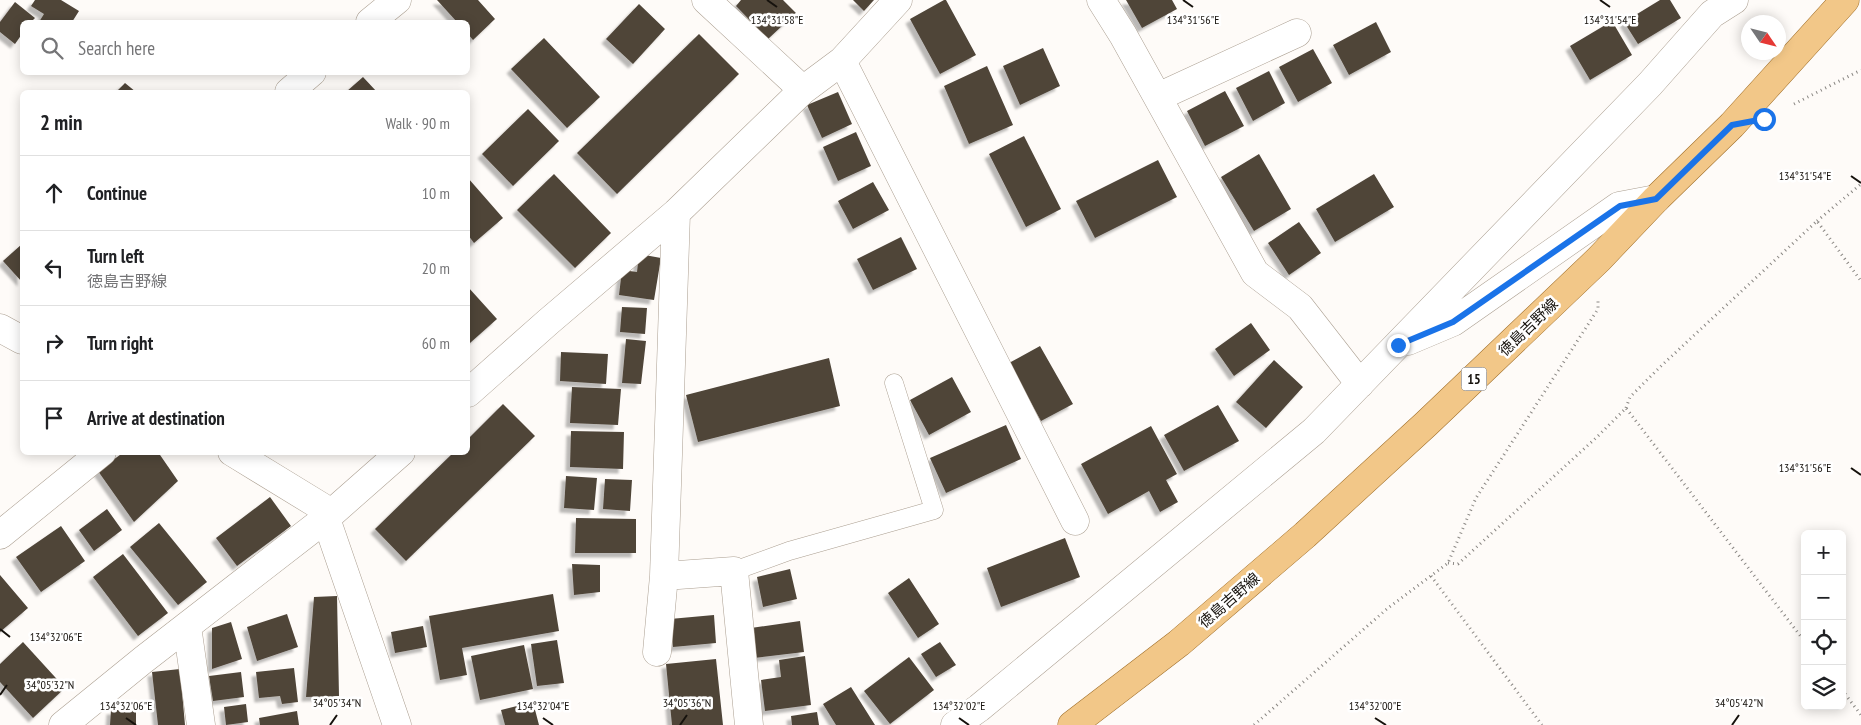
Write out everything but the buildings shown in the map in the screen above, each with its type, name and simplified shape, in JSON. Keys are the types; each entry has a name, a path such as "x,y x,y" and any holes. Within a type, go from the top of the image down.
{"main road":[{"name":"徳島吉野線","path":"1072,725 1179,643 1305,535 1426,424 1599,260 1656,199 1732,125 1845,0"}],"street":[{"path":"372,20 397,0"},
{"path":"706,0 804,90"},
{"path":"470,392 548,322 676,213 804,90 842,62 898,0"},
{"path":"1101,0 1158,97 1255,273 1300,307 1360,384"},
{"path":"955,725 1314,431 1643,92 1716,5"},
{"path":"1158,97 1296,33"},
{"path":"842,62 1076,521"},
{"path":"291,90 309,75"},
{"path":"1398,345 1453,322 1620,206 1656,199"},
{"path":"657,652 664,576 676,213"},
{"path":"0,536 98,455"},
{"path":"237,455 322,507 397,725"},
{"path":"72,721 187,626 326,519 398,455"},
{"path":"664,576 734,571 749,725"},
{"path":"187,626 201,725"}],"lane":[{"path":"734,571 789,551 934,510 894,383"}],"path":[{"path":"1790,106 1861,70"},
{"path":"1448,563 1458,564 1597,437 1626,408 1630,397 1636,391 1817,222 1861,184"},
{"path":"1817,222 1861,281"},
{"path":"1254,725 1388,608 1448,563 1476,498 1598,309 1599,260"},
{"path":"1626,408 1801,637"},
{"path":"1431,576 1542,725"},
{"path":"1846,695 1861,715"}],"route":[{"path":"1398,345 1453,322 1620,206 1656,199 1732,125 1764,119"}]}
